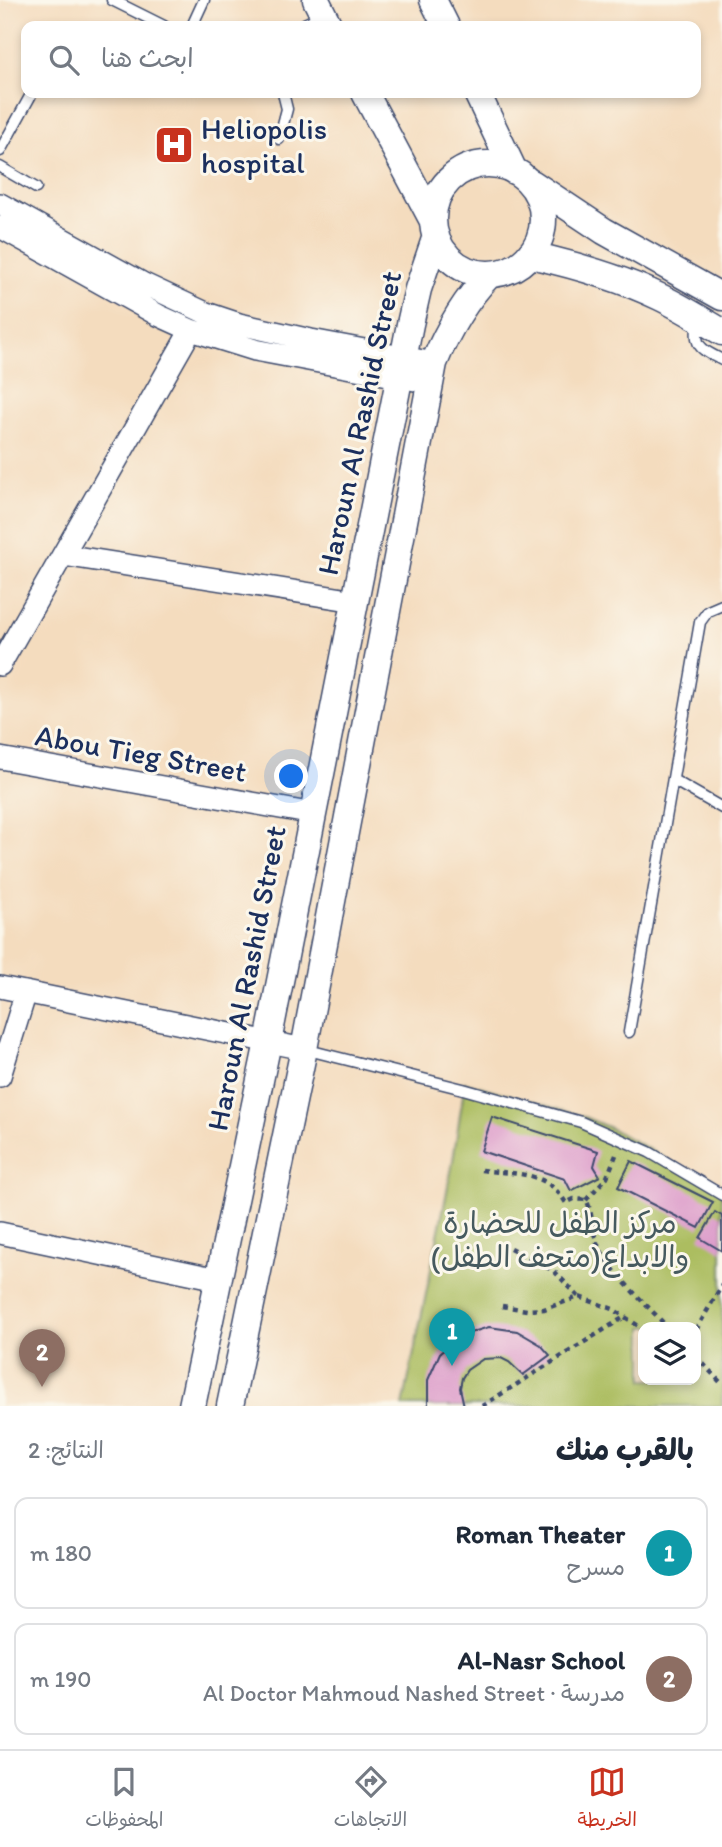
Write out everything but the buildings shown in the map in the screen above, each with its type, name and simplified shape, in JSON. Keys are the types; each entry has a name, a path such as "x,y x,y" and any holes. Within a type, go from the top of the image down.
{"street":[{"path":"433,0 444,21"},
{"path":"368,98 435,228 443,251 456,264 471,272 489,275 505,272 531,255 543,230 543,216 541,202 520,175 480,98"},
{"path":"435,228 438,196 454,176 477,166 502,166 604,231 722,297"},
{"path":"0,204 142,283 206,313 401,367"},
{"path":"0,227 158,315 191,330 256,350 432,373"},
{"name":"Haroun Al Rashid Street","path":"192,1406 314,814 401,367 435,228"},
{"path":"531,255 582,267 623,281 662,297 722,332"},
{"name":"Haroun Al Rashid Street","path":"230,1406 304,1049 432,373 455,318 470,295 489,275"},
{"path":"0,665 191,330"},
{"path":"63,555 356,601"},
{"name":"Abou Tieg Street","path":"0,758 314,814"},
{"path":"0,987 304,1049"},
{"path":"0,1076 26,992"},
{"path":"0,1233 218,1279"}],"lane":[{"path":"112,0 154,21"},
{"path":"194,21 204,0"},
{"path":"0,151 29,98"},
{"path":"279,139 287,109 284,98"},
{"path":"0,167 36,188"},
{"path":"698,318 695,334 699,346 702,351 722,360"},
{"path":"629,1032 700,622 708,611 722,605"},
{"path":"673,780 722,808"},
{"path":"304,1049 581,1122 649,1152 722,1195"}],"path":[{"path":"586,1200 607,1177 618,1149"},
{"path":"481,1170 531,1175 555,1188 566,1203 574,1199 586,1200"},
{"path":"586,1200 590,1208 594,1236 602,1252 624,1282 662,1322"},
{"path":"510,1248 554,1271 579,1297"},
{"path":"700,1322 722,1285"},
{"path":"502,1306 527,1310 544,1309 579,1297 600,1302 638,1325"},
{"path":"481,1406 626,1316"},
{"path":"701,1361 722,1384"}],"green space":[{"name":"مركز الطفل للحضارة والابداع(متحف الطفل)","path":"465,1082 584,1117 610,1128 722,1190 722,1406 403,1406 452,1167"}],"place":[{"name":"Heliopolis hospital","path":"174,145"},
{"name":"Roman Theater","path":"452,1366"},
{"name":"Al-Nasr School","path":"42,1387"}]}
